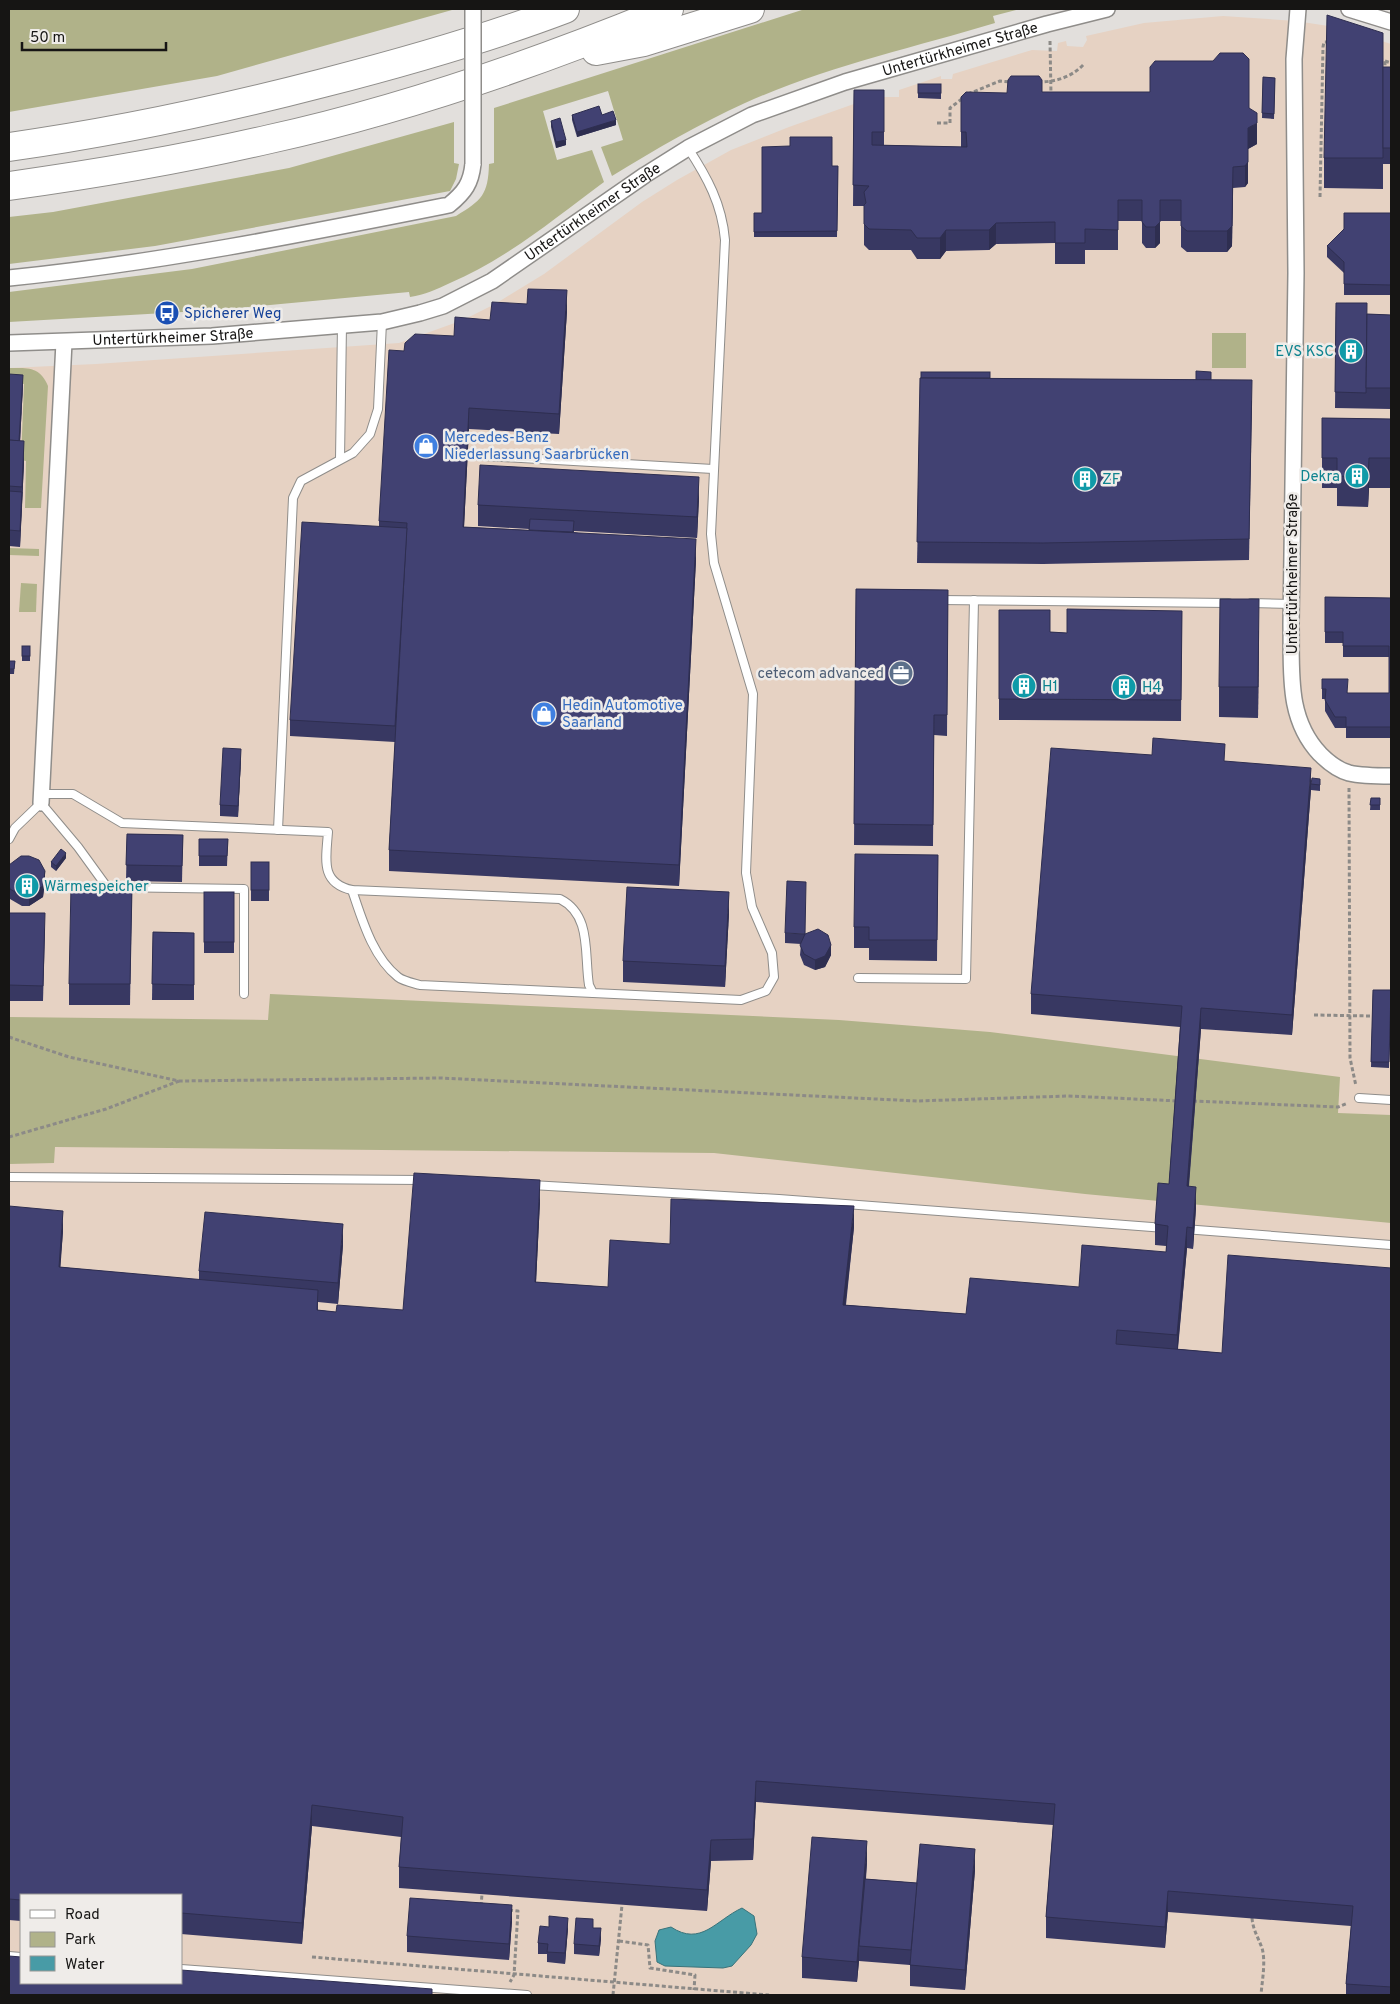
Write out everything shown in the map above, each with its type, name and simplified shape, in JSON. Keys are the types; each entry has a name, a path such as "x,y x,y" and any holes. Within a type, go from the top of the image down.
{"highway":[{"path":"9,148 136,128 257,100 430,54 514,28 565,9"},
{"path":"9,186 144,165 271,139 434,94 524,65 669,9"},
{"path":"524,65 644,42 750,9"}],"street":[{"path":"9,278 146,262 229,248 450,205 463,194 471,181 473,164 473,9"},
{"name":"Untertürkheimer Straße","path":"9,343 204,336 342,326 382,322 443,306 492,281 645,175 688,148 752,115 845,82 1046,24 1107,9"},
{"name":"Untertürkheimer Straße","path":"1298,9 1294,58 1296,282 1291,680 1300,726 1308,742 1324,758 1349,773 1391,776"},
{"path":"1350,9 1391,22"},
{"path":"42,798 64,342"}],"lane":[{"path":"352,890 366,930 386,965 399,978 420,985 741,1000 766,991 774,977 772,953 752,907 746,873 753,694 714,563 711,534 725,240 724,222 713,190 688,148"},
{"path":"278,830 293,498 301,481 353,453 361,446 376,422 382,322"},
{"path":"340,459 342,326"},
{"path":"468,456 713,469"},
{"path":"927,600 1291,604"},
{"path":"858,978 966,979 974,600"},
{"path":"9,839 12,828 42,798 73,794 122,823 328,832 326,868 332,880 341,887 352,890 560,899 571,905 579,914 583,926 589,985 593,993"},
{"path":"42,798 108,887 244,889 244,994"},
{"path":"1358,1098 1391,1100"},
{"path":"9,1176 430,1180"},
{"path":"525,1184 779,1199 1391,1245"},
{"path":"182,1969 527,1995"}],"path":[{"path":"1050,38 1051,97"},
{"path":"1320,196 1323,47 1324,42 1336,44"},
{"path":"1375,58 1391,63"},
{"path":"1385,75 1386,61"},
{"path":"1033,82 1050,82 1074,74 1084,64"},
{"path":"937,123 950,123 950,108 969,93 1000,82 1016,82"},
{"path":"1349,773 1350,1058"},
{"path":"1314,1015 1372,1016"},
{"path":"9,1037 68,1057 179,1081 441,1078 917,1101 1068,1096 1338,1107"},
{"path":"9,1137 106,1109 179,1081"},
{"path":"482,1894 481,1908 490,1909"},
{"path":"613,1995 622,1905"},
{"path":"500,1910 518,1911 514,1975 503,1994"},
{"path":"1252,1918 1254,1932 1262,1948 1263,1956 1261,1995"},
{"path":"619,1941 648,1945 650,1968 695,1975 694,1990"},
{"path":"312,1957 615,1984 769,1995"}],"shaded area":[{"path":"1223,16 1296,21 1341,28 1391,44 1391,1995 9,1995 9,368 96,364 399,343 463,320 495,304 544,274 642,202 731,150 882,94 882,97 899,97 899,90 941,76 941,79 952,79 953,74 1032,50 1057,51 1058,43 1066,41 1067,46 1083,47 1087,40 1086,36 1144,23"}],"green space":[{"path":"9,9 452,10 217,76 9,112"},
{"path":"805,9 1020,9 993,16 995,23 837,68 775,90 694,128 612,176 601,147 623,140 608,91 543,111 557,160 592,150 604,182 549,224 492,262 426,293 410,297 409,292 217,310 9,322 9,292 192,269 456,216 478,201 485,190 489,164 494,163 494,108"},
{"path":"454,122 454,163 459,164 456,179 450,191 155,246 9,264 9,217 53,212 289,168"},
{"path":"1212,333 1246,333 1246,368 1212,368"},
{"path":"9,368 27,368 37,372 45,379 48,386 41,508 25,508 26,461 21,460 24,384 9,383"},
{"path":"9,548 39,549 39,556 9,555"},
{"path":"21,583 37,584 36,612 19,612"},
{"path":"270,994 839,1020 990,1032 1340,1077 1338,1113 1391,1115 1391,1223 1085,1194 714,1153 55,1147 54,1163 9,1164 9,1017 268,1020"}],"water":[{"path":"742,1908 754,1916 757,1934 751,1945 732,1966 723,1968 665,1966 657,1962 655,1941 659,1930 671,1927 691,1934 700,1933 708,1930"}],"building":[{"path":"1327,15 1383,33 1383,158 1324,158"},
{"path":"1220,53 1243,53 1249,59 1249,108 1257,113 1257,123 1248,128 1248,162 1245,166 1233,167 1232,226 1227,231 1187,231 1181,226 1181,200 1160,200 1160,222 1155,227 1146,227 1142,222 1142,200 1118,200 1118,230 1085,229 1085,243 1055,243 1055,222 996,223 989,230 946,230 940,238 917,238 911,230 869,229 864,224 864,205 866,203 864,192 869,186 853,185 854,90 884,90 884,132 872,132 872,145 967,147 966,132 961,132 961,97 966,92 1007,93 1008,80 1011,76 1039,76 1042,80 1042,92 1150,92 1150,67 1155,61 1213,61"},
{"path":"1383,67 1391,67 1391,148 1383,148"},
{"path":"1263,77 1275,78 1274,114 1262,113"},
{"path":"918,84 941,84 941,93 918,93"},
{"path":"599,106 602,115 613,111 616,120 577,132 572,115"},
{"path":"560,118 566,140 556,142 551,121"},
{"path":"790,137 832,137 832,166 838,166 837,231 754,232 754,213 762,213 762,147 790,146"},
{"path":"1344,213 1391,213 1391,285 1344,284 1344,262 1327,246 1344,229"},
{"path":"528,289 567,290 559,414 469,408 463,527 696,539 679,865 389,850 407,523 379,521 389,350 404,351 405,343 415,334 454,336 455,317 490,320 492,302 527,304"},
{"name":"EVS KSC","path":"1336,303 1367,303 1366,393 1335,392"},
{"path":"1367,314 1391,315 1391,388 1366,388"},
{"path":"1196,371 1211,372 1211,380 1196,380"},
{"path":"921,372 990,372 990,378 921,378"},
{"path":"9,374 23,375 19,441 9,440"},
{"name":"ZF","path":"920,378 1252,380 1249,539 1043,543 917,542"},
{"path":"1322,418 1391,419 1391,458 1369,458 1368,477 1337,476 1337,458 1322,458"},
{"path":"9,440 24,441 22,487 9,486"},
{"path":"480,465 699,477 697,517 478,505"},
{"path":"9,491 22,492 20,531 9,530"},
{"path":"530,519 574,521 573,532 529,530"},
{"path":"302,522 407,528 395,726 290,720"},
{"name":"cetecom advanced","path":"856,589 948,590 947,715 934,715 933,825 854,824"},
{"path":"1325,597 1391,598 1391,727 1346,727 1346,717 1335,717 1325,700 1326,689 1322,689 1322,679 1348,679 1347,693 1389,693 1389,646 1343,646 1343,632 1325,632"},
{"path":"1220,599 1259,599 1258,687 1219,687"},
{"path":"1067,609 1182,611 1181,700 999,699 999,610 1050,610 1050,632 1067,633"},
{"path":"22,646 30,646 30,656 22,656"},
{"path":"9,661 15,661 14,669 9,669"},
{"path":"1153,738 1225,744 1224,761 1311,768 1292,1015 1201,1008 1187,1186 1196,1187 1193,1228 1187,1227 1177,1335 1117,1330 1116,1344 1222,1353 1228,1255 1391,1268 1391,1987 1346,1984 1353,1906 1168,1891 1165,1927 1046,1917 1055,1804 756,1781 753,1839 711,1840 707,1890 399,1867 403,1817 312,1805 302,1923 182,1913 182,1894 20,1894 20,1900 9,1899 9,1206 63,1211 59,1267 318,1290 317,1310 336,1312 337,1305 403,1310 414,1173 540,1180 535,1282 608,1287 610,1240 670,1244 671,1199 854,1206 843,1305 966,1314 970,1278 1079,1287 1082,1245 1166,1252 1168,1226 1155,1224 1158,1183 1169,1184 1182,1006 1031,994 1051,748 1152,755"},
{"path":"223,748 241,749 238,806 220,805"},
{"path":"1312,778 1320,779 1320,785 1311,784"},
{"path":"1371,798 1380,798 1380,805 1370,805"},
{"path":"127,834 183,835 182,866 126,865"},
{"path":"199,839 228,839 227,856 199,856"},
{"path":"61,849 66,853 56,866 51,862"},
{"path":"855,854 938,855 937,940 869,940 869,927 854,927"},
{"name":"Wärmespeicher","path":"21,856 29,856 39,860 45,871 43,886 29,895 22,896 10,889 9,885 9,865"},
{"path":"251,862 269,862 269,890 251,890"},
{"path":"787,881 806,882 805,934 785,933"},
{"path":"71,886 132,887 130,984 69,984"},
{"path":"627,887 729,892 725,966 623,961"},
{"path":"204,892 234,892 234,942 204,942"},
{"path":"9,913 45,913 43,986 9,985"},
{"path":"818,929 828,935 831,945 825,956 815,960 804,954 800,945 805,934"},
{"path":"153,932 194,933 194,985 152,984"},
{"path":"1373,990 1391,990 1389,1062 1371,1062"},
{"path":"205,1212 343,1224 338,1283 199,1271"},
{"path":"812,1837 867,1841 857,1962 802,1957"},
{"path":"920,1844 975,1849 965,1970 910,1965"},
{"path":"865,1879 917,1883 911,1950 859,1946"},
{"path":"410,1898 512,1905 509,1944 407,1936"},
{"path":"549,1916 568,1918 565,1953 547,1952 548,1944 538,1943 540,1926 549,1927"},
{"path":"576,1918 593,1919 593,1928 601,1928 599,1946 574,1944"},
{"path":"9,1956 20,1957 20,1984 182,1984 182,1970 432,1989 432,1995 9,1995"}],"place":[{"name":"Spicherer Weg","path":"167,313"},
{"name":"EVS KSC","path":"1351,351"},
{"name":"Mercedes-Benz Niederlassung Saarbrücken","path":"426,446"},
{"name":"Dekra","path":"1357,476"},
{"name":"ZF","path":"1085,479"},
{"name":"cetecom advanced","path":"901,673"},
{"name":"H1","path":"1024,686"},
{"name":"H4","path":"1124,687"},
{"name":"Hedin Automotive Saarland","path":"544,714"},
{"name":"Wärmespeicher","path":"27,886"}]}
